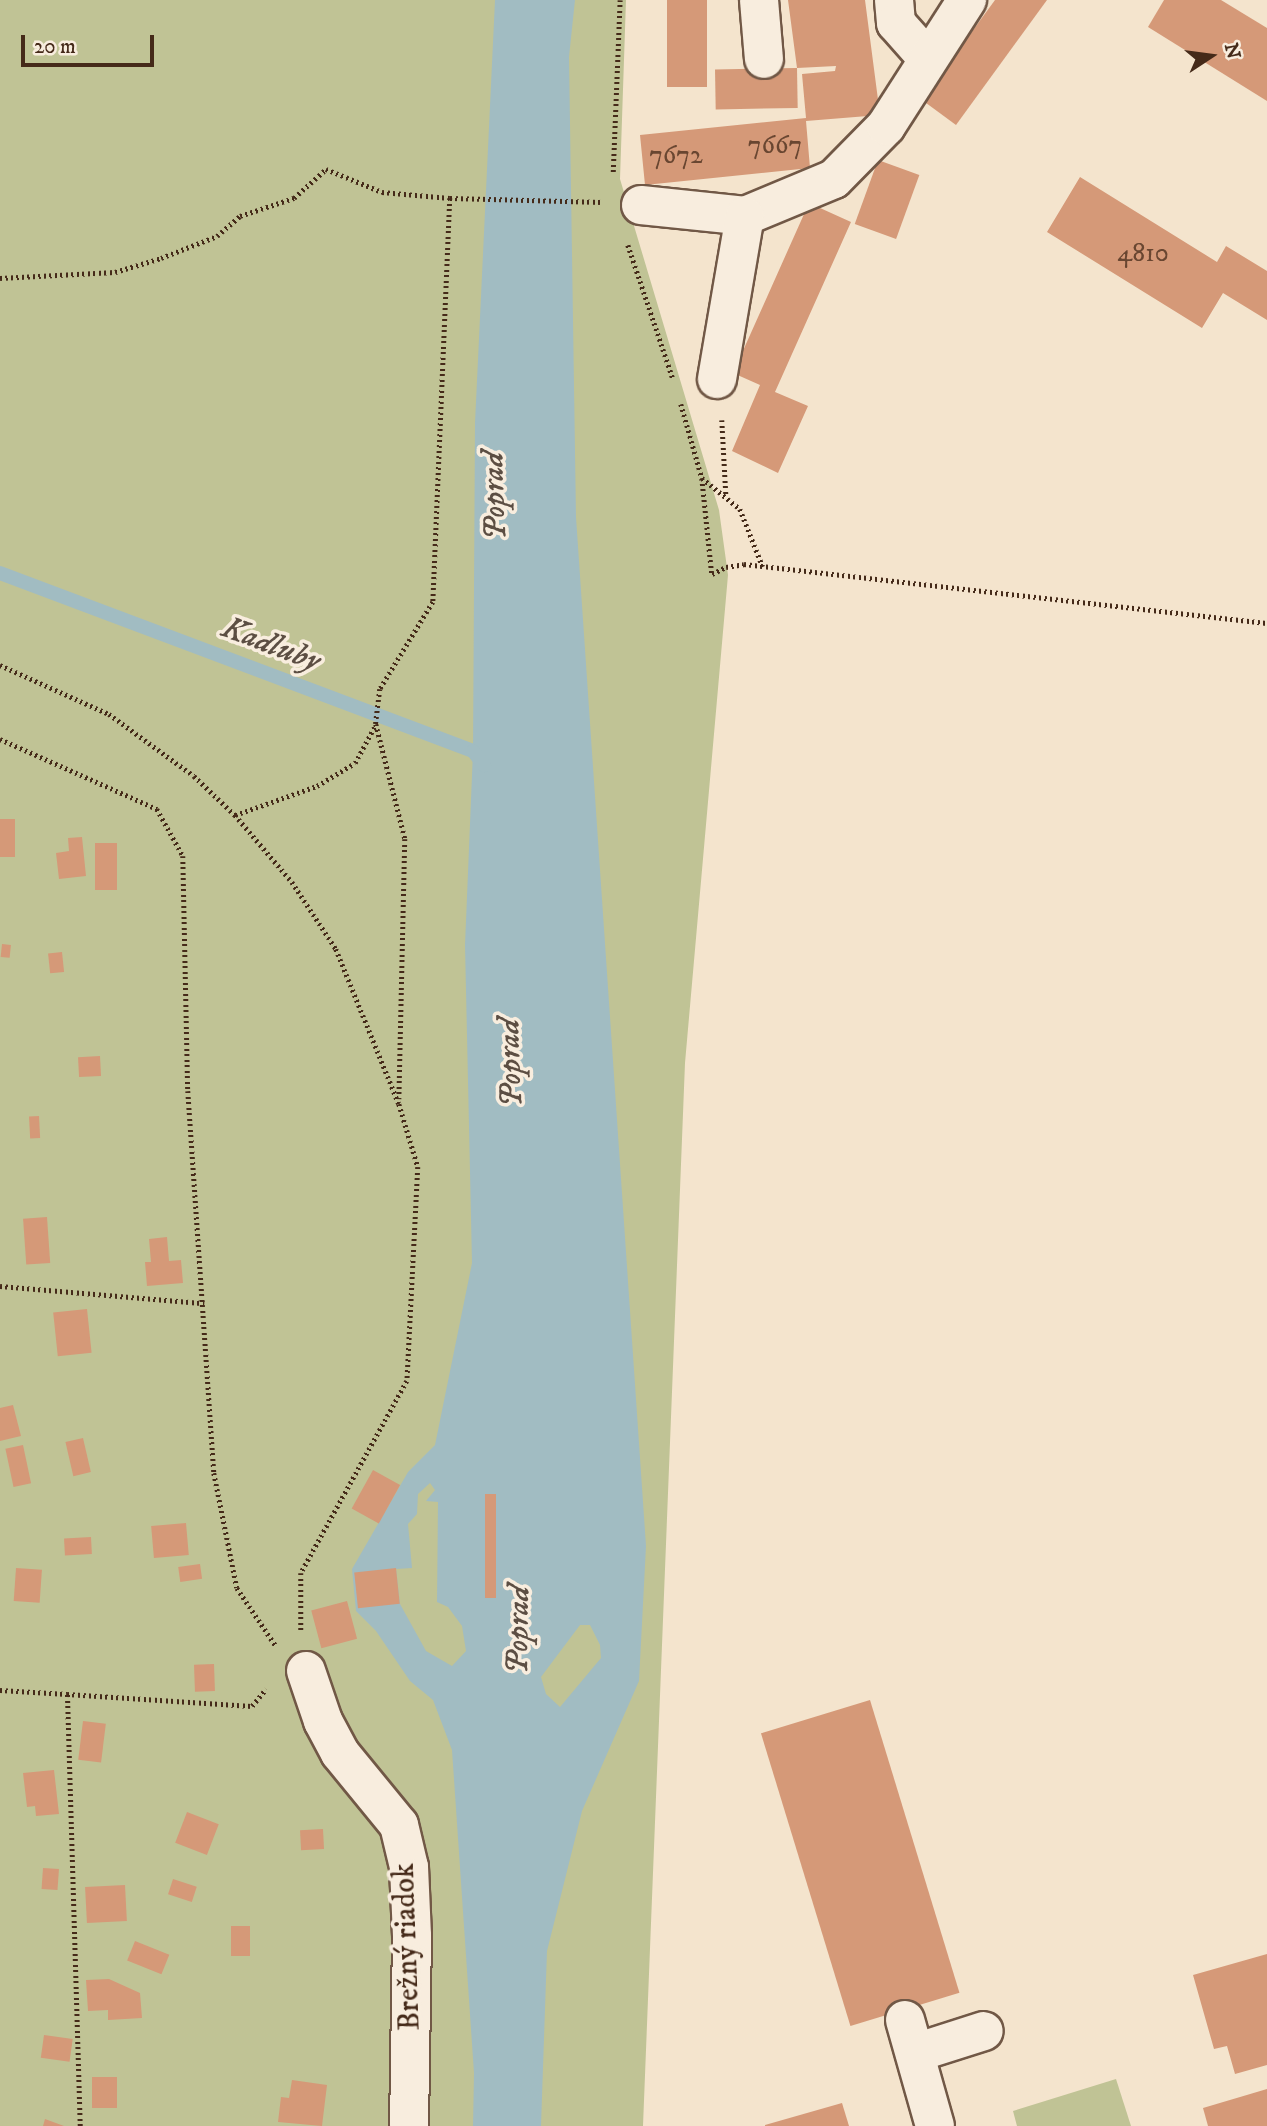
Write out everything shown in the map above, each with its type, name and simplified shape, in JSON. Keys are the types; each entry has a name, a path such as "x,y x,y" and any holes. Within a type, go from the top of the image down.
{"street":[{"path":"759,0 764,59"},
{"path":"894,0 896,23 928,59"},
{"path":"641,205 745,216 834,179 886,125 967,0"},
{"path":"717,379 745,216"},
{"name":"Brežný riadok","path":"299,1665 323,1721 341,1753 399,1825 409,1867 412,1936 409,2126"},
{"path":"935,2126 910,2036 984,2031"}],"path":[{"path":"613,180 620,0"},
{"path":"0,278 115,272 161,258 217,236 240,216 294,198 326,169 382,192 450,198 561,198"},
{"path":"399,1104 405,839 376,724 380,689 433,601 450,198"},
{"path":"717,379 726,496"},
{"path":"702,478 712,574 726,567 744,564 1267,623"},
{"path":"0,665 109,714 194,776 235,815 292,882 336,949 399,1104 418,1167 407,1381 300,1573 299,1665 252,1706 0,1690"},
{"path":"235,815 317,786 355,763 376,724"},
{"path":"0,739 157,809 183,856 188,1091 214,1473 237,1588 271,1642 299,1665"},
{"path":"0,1286 204,1303"},
{"path":"67,1694 80,2126"}],"green space":[{"path":"0,0 626,0 620,179 719,510 728,575 685,1063 643,2126 0,2126"},
{"path":"1116,2079 1131,2126 1017,2126 1013,2111"}],"water":[{"name":"Poprad","path":"495,0 575,0 569,57 576,517 646,1546 639,1681 582,1811 547,1951 541,2126 473,2126 474,2073 452,1750 433,1700 410,1681 376,1631 356,1611 352,1569 408,1472 435,1445 472,1263 465,945 473,751 475,423","holes":["430,1483 435,1490 426,1501 438,1502 437,1602 448,1607 462,1626 466,1651 452,1666 426,1651 400,1604 396,1569 412,1568 408,1524 417,1514 418,1494","495,1494 485,1598 485,1495","580,1625 590,1625 600,1645 601,1658 560,1707 546,1694 541,1677"]}],"building":[{"path":"667,0 707,0 707,87 667,87"},
{"path":"788,0 865,0 880,115 806,121 810,168 645,185 640,135 806,118 802,74 835,71 836,66 797,68"},
{"path":"995,0 1047,0 956,125 922,100"},
{"path":"1164,0 1221,0 1267,28 1267,101 1148,27"},
{"path":"797,68 798,108 716,109 715,69"},
{"path":"878,160 919,175 896,239 855,224"},
{"path":"1080,177 1217,262 1226,246 1267,271 1267,320 1223,293 1202,328 1047,232"},
{"path":"809,203 851,222 775,392 808,406 778,473 732,451 760,385 733,373"},
{"path":"0,819 15,819 15,857 0,857"},
{"path":"82,837 86,876 59,879 56,853 69,851 68,838"},
{"path":"95,843 117,843 117,890 95,890"},
{"path":"2,944 11,945 10,958 1,957"},
{"path":"62,952 64,972 50,973 48,953"},
{"path":"100,1056 101,1076 79,1077 78,1057"},
{"path":"39,1116 40,1138 30,1138 29,1117"},
{"path":"47,1217 50,1263 26,1265 23,1219"},
{"path":"167,1237 169,1261 181,1260 183,1283 147,1286 145,1262 151,1262 149,1239"},
{"path":"87,1309 92,1353 58,1356 53,1313"},
{"path":"13,1405 21,1436 0,1441 0,1408"},
{"path":"83,1438 91,1472 73,1476 65,1442"},
{"path":"23,1445 31,1483 14,1487 5,1449"},
{"path":"373,1470 400,1485 379,1524 352,1508"},
{"path":"485,1494 496,1494 496,1598 485,1598"},
{"path":"186,1523 189,1555 154,1558 151,1526"},
{"path":"91,1537 92,1554 65,1555 64,1538"},
{"path":"200,1564 202,1579 180,1582 178,1567"},
{"path":"16,1568 42,1570 40,1603 14,1601"},
{"path":"396,1568 400,1604 358,1608 354,1572"},
{"path":"347,1601 357,1639 321,1648 311,1611"},
{"path":"214,1664 215,1691 195,1692 194,1665"},
{"path":"870,1700 959,1993 850,2026 761,1733"},
{"path":"83,1721 106,1724 101,1763 78,1760"},
{"path":"54,1770 59,1814 36,1816 35,1806 27,1807 23,1773"},
{"path":"187,1812 219,1824 207,1855 175,1843"},
{"path":"323,1829 324,1849 301,1850 300,1830"},
{"path":"43,1868 59,1869 57,1890 42,1889"},
{"path":"173,1879 197,1887 192,1902 168,1894"},
{"path":"125,1885 127,1921 87,1923 85,1887"},
{"path":"231,1926 250,1926 250,1956 231,1956"},
{"path":"135,1941 169,1955 161,1974 127,1960"},
{"path":"1267,1954 1267,2065 1235,2074 1227,2046 1214,2049 1193,1975"},
{"path":"109,1979 140,1993 142,2018 108,2020 108,2010 88,2011 86,1980"},
{"path":"44,2035 73,2039 70,2062 41,2058"},
{"path":"92,2077 117,2077 117,2108 92,2108"},
{"path":"292,2080 327,2085 322,2126 278,2122 281,2097 289,2098"},
{"path":"1267,2089 1267,2126 1208,2126 1203,2108"},
{"path":"842,2103 849,2126 765,2126 765,2125"},
{"path":"45,2119 64,2126 43,2126"}],"waterway":[{"name":"Kadluby","path":"0,573 473,751 484,765"}]}
